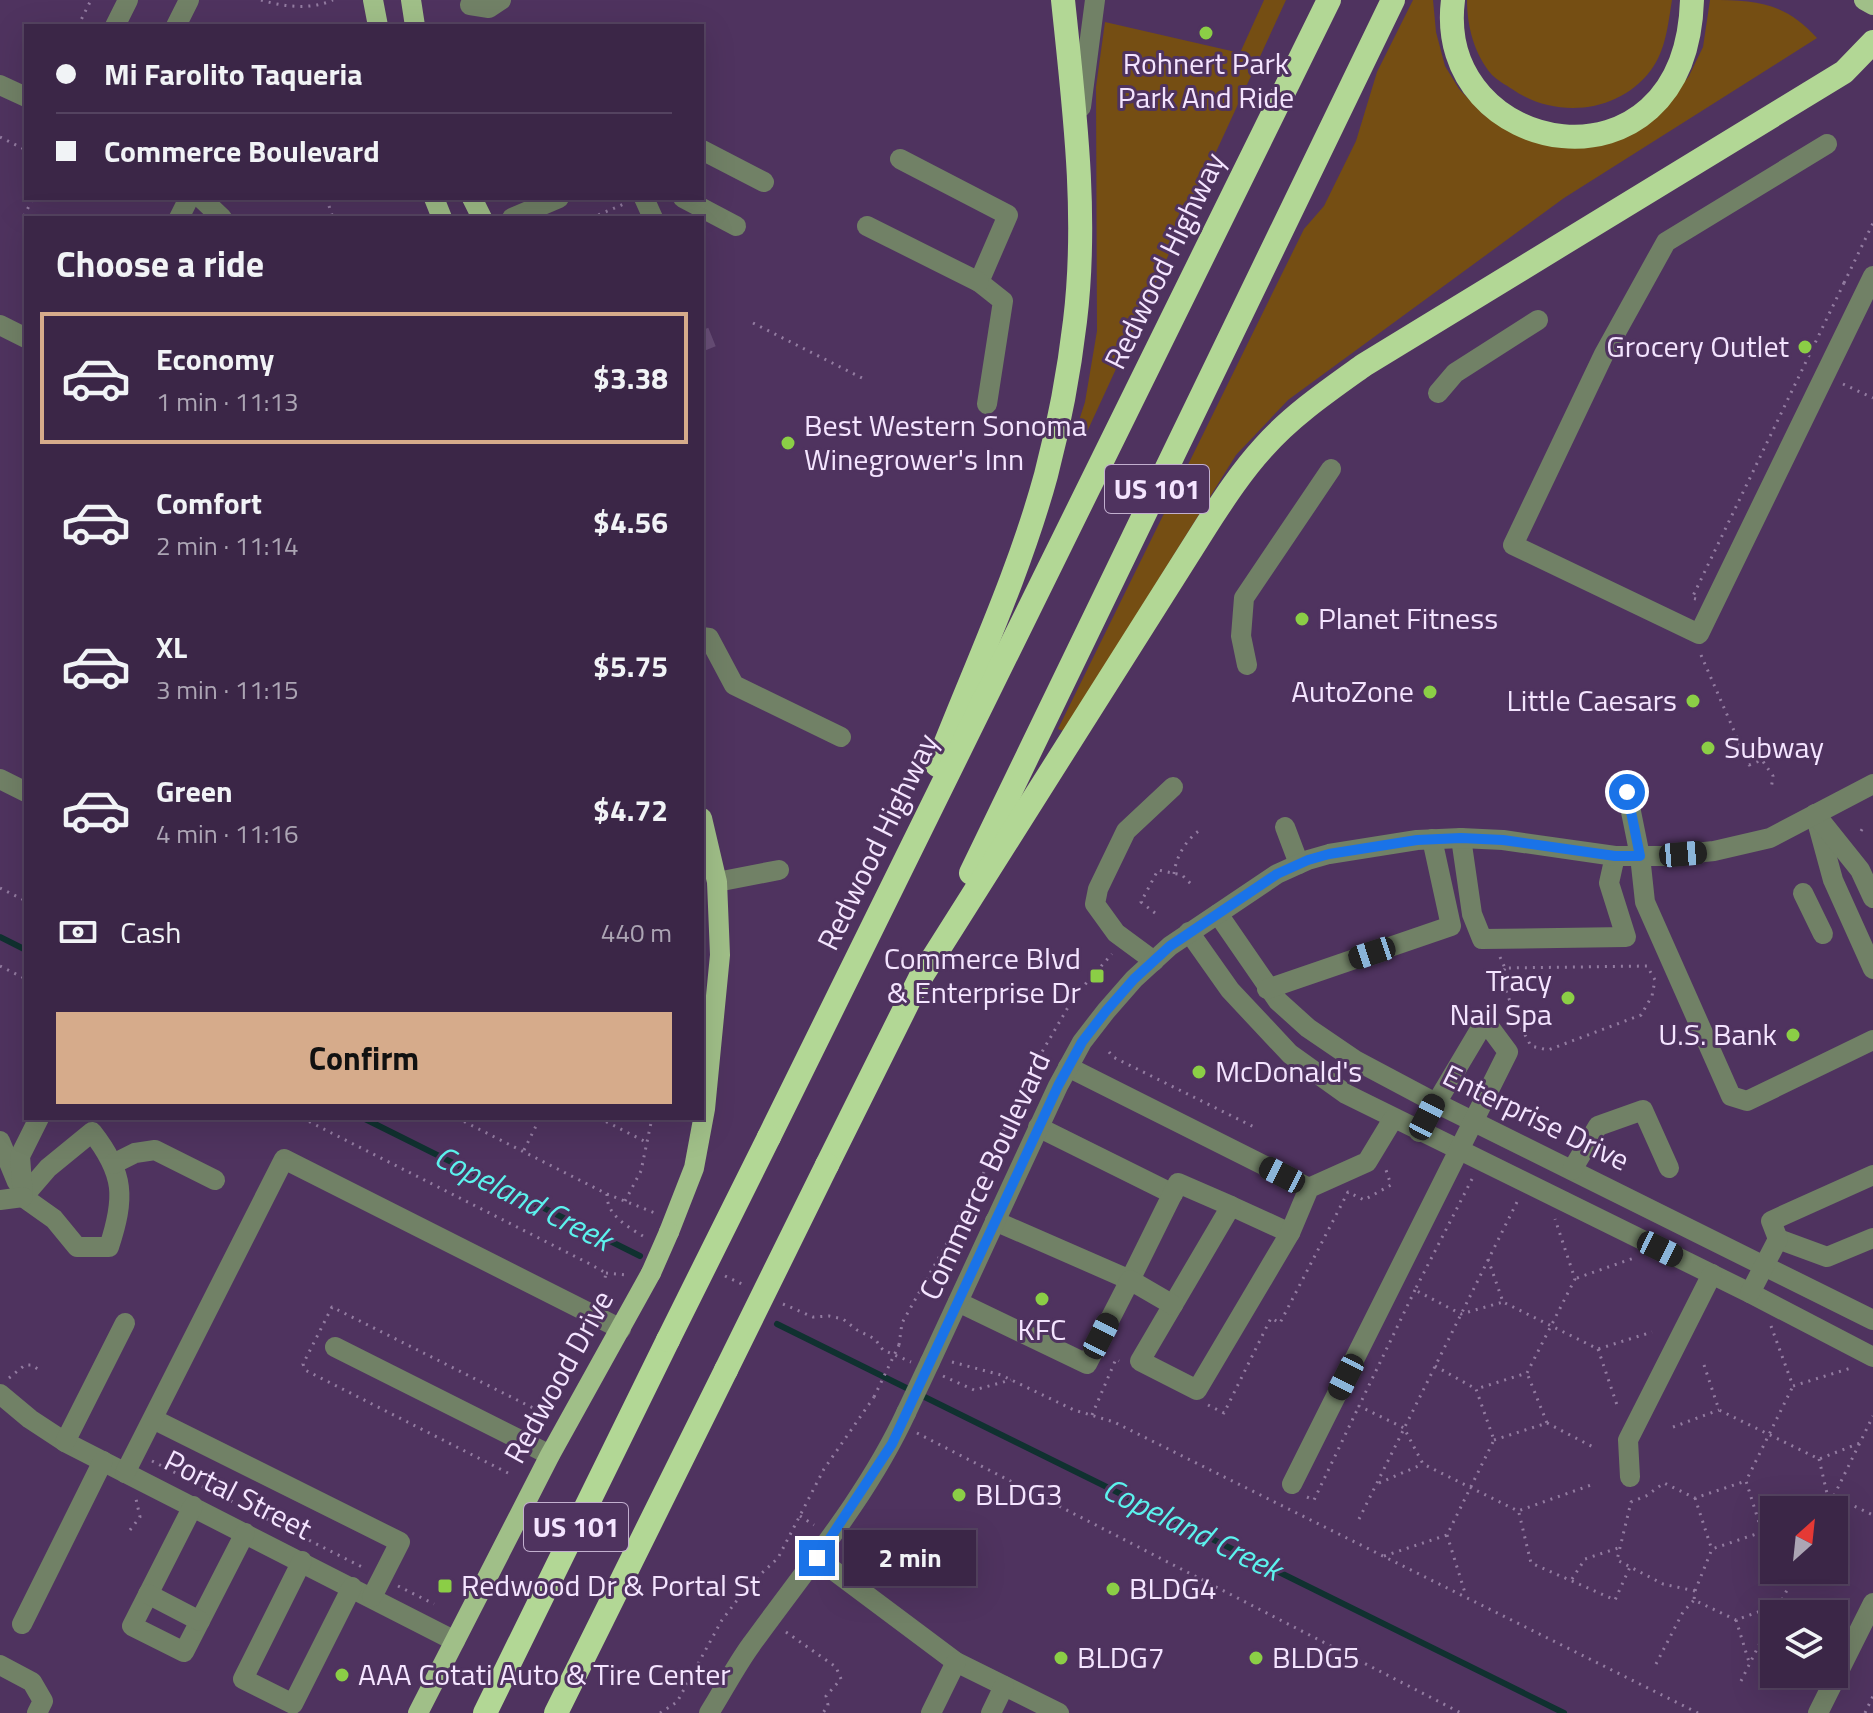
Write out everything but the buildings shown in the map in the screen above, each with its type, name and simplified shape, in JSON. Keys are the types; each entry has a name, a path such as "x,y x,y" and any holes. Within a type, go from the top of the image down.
{"highway":[{"path":"874,923 1024,542 1046,476 1060,413 1075,320 1079,149 1063,0"},
{"path":"1278,104 1317,0"},
{"name":"Redwood Highway","path":"485,1713 1329,0"},
{"name":"US 101","path":"556,1713 921,977 1393,0"},
{"path":"1453,0 1451,17 1456,46 1467,76 1485,99 1514,122 1544,135 1577,137 1607,133 1634,122 1656,102 1675,78 1684,54 1692,0"},
{"path":"921,977 1208,523 1265,446 1322,395 1364,365 1844,72 1873,42"}],"main road":[{"path":"373,0 378,24"},
{"path":"411,0 415,24"},
{"path":"1864,0 1873,5"},
{"name":"Redwood Drive","path":"704,827 717,882 720,955 704,1114"},
{"name":"Redwood Drive","path":"418,1713 550,1455 621,1329 642,1274 672,1226 694,1168 703,1120"}],"street":[{"path":"116,24 128,0"},
{"path":"177,24 189,0"},
{"path":"470,5 489,8 501,0"},
{"path":"1079,149 1082,96 1095,0"},
{"path":"0,85 24,96"},
{"path":"1827,144 1666,242 1604,354 1513,545 1699,634 1873,276"},
{"path":"704,151 764,182"},
{"path":"900,159 1008,215 979,282"},
{"path":"203,200 220,216"},
{"path":"517,216 554,200"},
{"path":"636,200 651,216"},
{"path":"687,200 736,226"},
{"path":"867,226 979,282 1003,301 987,404"},
{"path":"1438,393 1455,373 1538,320"},
{"path":"0,325 24,337"},
{"path":"1247,665 1241,636 1244,598 1331,469"},
{"path":"704,637 709,638 734,685 841,737"},
{"path":"0,779 24,791"},
{"name":"Commerce Boulevard","path":"709,1713 748,1648 817,1558 892,1444 1068,1067 1106,1011 1154,961 1189,932 1277,874 1329,854 1432,839 1461,838 1503,840 1615,856 1714,851 1770,838 1873,784"},
{"path":"1154,961 1116,933 1095,904 1098,889 1126,831 1173,787"},
{"path":"1627,792 1640,856 1645,902 1731,1096 1747,1101 1873,1040"},
{"path":"1815,814 1860,870 1873,898"},
{"path":"1815,814 1833,880 1873,969"},
{"path":"1285,827 1299,864"},
{"path":"1461,838 1472,914 1482,939 1626,937 1609,883 1615,856"},
{"path":"1267,989 1451,926 1432,839"},
{"path":"717,882 779,870"},
{"path":"1803,893 1823,934"},
{"name":"Enterprise Drive","path":"1218,914 1267,989 1308,1028 1355,1060 1873,1320"},
{"name":"Enterprise Drive","path":"1189,932 1230,990 1290,1054 1346,1094 1419,1132 1456,1158 1750,1293 1865,1362"},
{"path":"1292,1484 1508,1052 1485,1021 1434,1102 1419,1132"},
{"path":"1068,1067 1309,1188"},
{"path":"1572,1170 1598,1126 1643,1110 1669,1168"},
{"path":"1231,1206 1140,1361 1197,1390 1290,1233 1309,1188 1367,1162 1393,1119"},
{"path":"23,1197 20,1156 38,1120"},
{"path":"1038,1127 1173,1194"},
{"path":"0,1141 23,1197 54,1219 77,1247 109,1247 120,1213 120,1180 108,1152 92,1132 48,1168 23,1197 0,1200"},
{"path":"113,1164 135,1153 155,1150 215,1180"},
{"path":"125,1473 284,1159 621,1329"},
{"path":"1750,1293 1778,1239 1771,1221 1873,1175"},
{"path":"958,1302 1087,1364 1178,1183 1290,1233"},
{"path":"995,1221 1130,1280 1173,1305"},
{"path":"1778,1239 1827,1257 1873,1238"},
{"path":"1630,1477 1628,1440 1712,1274"},
{"path":"65,1442 125,1323"},
{"path":"335,1347 550,1455"},
{"name":"Portal Street","path":"4,1395 65,1442 455,1641"},
{"path":"153,1419 400,1542 372,1597"},
{"path":"22,1624 103,1461"},
{"path":"193,1506 132,1626 184,1652 245,1533"},
{"path":"817,1558 956,1662 1059,1713"},
{"path":"302,1561 243,1679 293,1704 352,1587"},
{"path":"148,1594 200,1621"},
{"path":"1818,1713 1873,1603"},
{"path":"931,1713 956,1662"},
{"path":"0,1665 32,1682 43,1701 37,1713"},
{"path":"991,1713 1004,1686"}],"path":[{"path":"79,24 91,0"},
{"path":"261,0 282,6 311,6 333,0"},
{"path":"0,137 24,149"},
{"path":"24,216 32,200"},
{"path":"596,216 636,200"},
{"path":"329,206 332,216"},
{"path":"1700,601 1692,598 1873,223"},
{"path":"1844,283 1851,288"},
{"path":"753,323 866,380"},
{"path":"1833,379 1873,398"},
{"path":"1697,647 1749,765 1762,760 1773,776 1771,790"},
{"path":"1861,831 1864,826"},
{"path":"1174,874 1186,840 1200,830"},
{"path":"1155,913 1141,902 1158,870 1182,875 1192,885"},
{"path":"0,888 24,900"},
{"path":"660,1713 677,1702 722,1620 748,1586 778,1558 824,1469 874,1397 899,1345 902,1323 970,1202 1035,1064 1074,997 1125,939"},
{"path":"1492,939 1505,968 1501,978 1531,1046 1548,1050 1641,1015 1652,996 1655,980 1647,966 1505,968"},
{"path":"0,966 24,978"},
{"path":"1109,1052 1113,1057 1256,1128"},
{"path":"306,1120 606,1273 642,1274"},
{"path":"461,1120 672,1226"},
{"path":"523,1151 539,1120"},
{"path":"603,1120 646,1142"},
{"path":"625,1201 641,1171 652,1120"},
{"path":"1292,1484 1290,1489 1314,1500 1474,1175 1456,1158"},
{"path":"1197,1400 1224,1413 1271,1318 1280,1323 1348,1192 1364,1200 1391,1185 1386,1168"},
{"path":"607,1194 610,1210 624,1225 645,1238"},
{"path":"1359,1519 1519,1198"},
{"path":"1554,1215 1575,1279"},
{"path":"1476,1389 1527,1373 1575,1279 1638,1257"},
{"path":"1488,1259 1503,1302"},
{"path":"717,1272 745,1286"},
{"path":"604,1283 606,1273"},
{"path":"1415,1290 1461,1314 1503,1302 1598,1349 1652,1332"},
{"path":"774,1300 813,1317 843,1319 875,1339 883,1350 930,1364 974,1390 1011,1380"},
{"path":"1770,1323 1793,1386"},
{"path":"1598,1349 1617,1405"},
{"path":"1092,1415 1116,1359 1130,1366"},
{"path":"930,1364 951,1361 1011,1380 1114,1422 1698,1713"},
{"path":"1760,1526 1746,1481 1793,1386 1865,1362"},
{"path":"4,1395 25,1365 32,1365 42,1372"},
{"path":"1704,1365 1719,1410"},
{"path":"1435,1366 1476,1389 1494,1440"},
{"path":"1527,1373 1547,1423 1593,1447"},
{"path":"1359,1406 1404,1428 1423,1464 1518,1511 1591,1485"},
{"path":"1673,1427 1719,1410 1819,1459 1860,1443"},
{"path":"1833,1496 1873,1416"},
{"path":"904,1419 1461,1713"},
{"path":"1467,1598 1447,1535 1494,1440 1547,1423"},
{"path":"135,1453 434,1604"},
{"path":"1819,1459 1827,1496"},
{"path":"1376,1484 1423,1464"},
{"path":"1695,1591 1663,1584 1617,1560 1631,1502 1664,1483 1695,1498 1746,1481"},
{"path":"1656,1664 1683,1612 1694,1600 1712,1549 1695,1498"},
{"path":"130,1530 140,1517 136,1499"},
{"path":"1848,1503 1873,1515"},
{"path":"1518,1511 1531,1563 1615,1600 1630,1567"},
{"path":"800,1516 814,1525"},
{"path":"1712,1549 1760,1533"},
{"path":"1383,1556 1447,1535"},
{"path":"1572,1579 1585,1559 1621,1547"},
{"path":"778,1558 786,1564"},
{"path":"1694,1600 1736,1620 1760,1612"},
{"path":"1736,1620 1749,1664"},
{"path":"786,1632 836,1667 841,1679 826,1696 828,1705 823,1713"},
{"path":"1741,1681 1760,1642"},
{"path":"1865,1713 1873,1696"}],"shaded area":[{"path":"1264,0 1286,0 1086,434 1076,430 1085,402 1097,331 1096,87 1105,22 1240,53"},
{"path":"1413,0 1433,0 1436,32 1445,66 1459,89 1484,115 1510,131 1547,142 1662,110 1689,76 1703,47 1710,0 1741,1 1781,10 1817,38 1564,198 1288,400 1236,455 1064,731 1058,729 1304,229 1324,206 1356,141 1377,72"},
{"path":"1467,0 1672,0 1660,54 1637,85 1604,103 1566,108 1529,99 1492,75 1480,58 1473,39"}],"waterway":[{"name":"Copeland Creek","path":"0,937 24,949"},
{"name":"Copeland Creek","path":"367,1120 640,1256"},
{"name":"Copeland Creek","path":"777,1324 1564,1713"}],"tunnel":[{"path":"704,340 712,337"}],"place":[{"name":"Rohnert Park Park And Ride","path":"1206,33"},
{"name":"Grocery Outlet","path":"1805,347"},
{"name":"Best Western Sonoma Winegrower's Inn","path":"788,443"},
{"name":"Planet Fitness","path":"1302,619"},
{"name":"AutoZone","path":"1430,692"},
{"name":"Little Caesars","path":"1693,701"},
{"name":"Subway","path":"1708,748"},
{"name":"Commerce Blvd & Enterprise Dr","path":"1097,976"},
{"name":"Tracy Nail Spa","path":"1568,998"},
{"name":"U.S. Bank","path":"1793,1035"},
{"name":"McDonald's","path":"1199,1072"},
{"name":"KFC","path":"1042,1299"},
{"name":"BLDG3","path":"959,1495"},
{"name":"Redwood Dr & Portal St","path":"445,1586"},
{"name":"BLDG4","path":"1113,1589"},
{"name":"BLDG7","path":"1061,1658"},
{"name":"BLDG5","path":"1256,1658"},
{"name":"AAA Cotati Auto & Tire Center","path":"342,1675"}],"route":[{"path":"817,1558 892,1444 1058,1086 1082,1042 1134,979 1189,932 1277,874 1329,854 1417,840 1461,838 1503,840 1615,856 1640,856 1627,792"}]}
